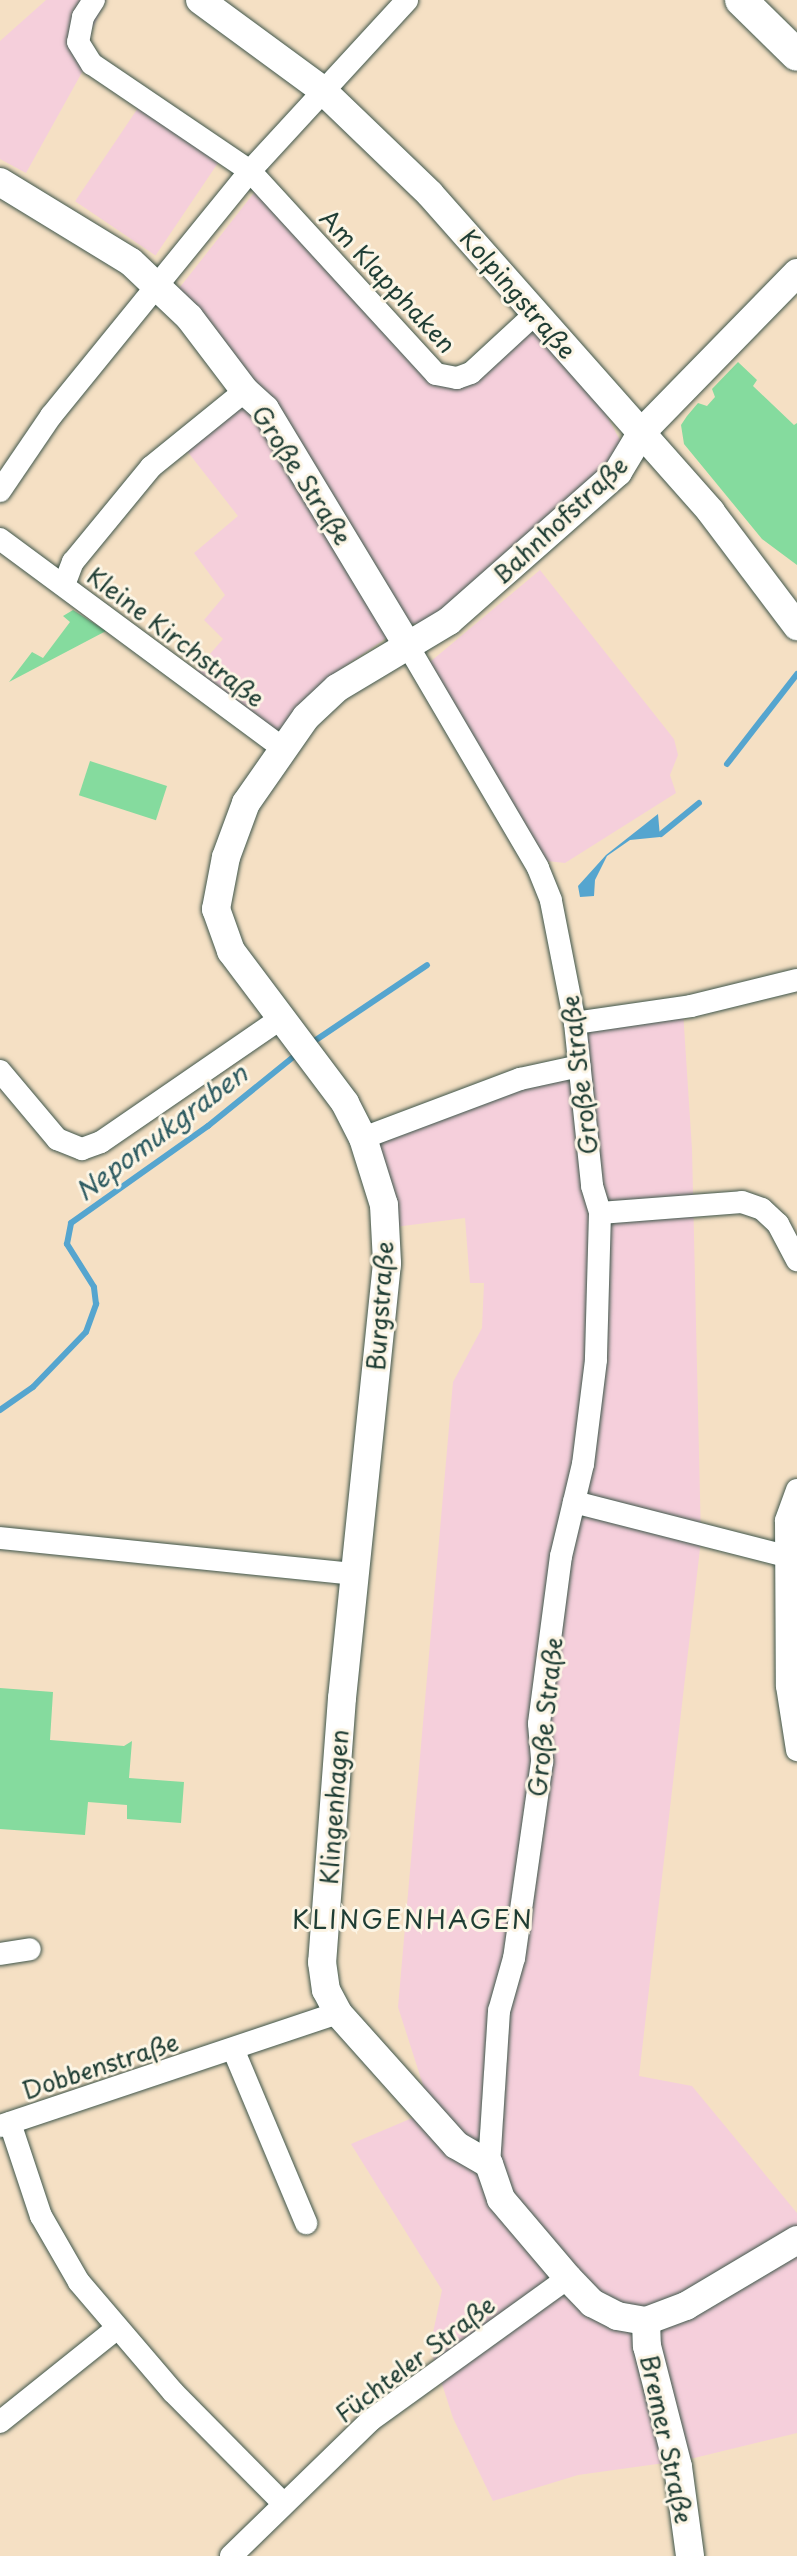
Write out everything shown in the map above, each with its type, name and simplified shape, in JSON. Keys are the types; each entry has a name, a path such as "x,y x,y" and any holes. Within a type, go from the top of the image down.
{"main road":[{"path":"741,0 797,55"}],"street":[{"name":"Am Klapphaken","path":"94,0 83,17 78,42 92,64 250,171 436,374 457,378 471,373 535,314"},
{"name":"Kolpingstraße","path":"200,0 321,89 430,194 711,512 797,626"},
{"path":"0,491 51,416 250,171 321,89 407,0"},
{"name":"Große Straße","path":"0,182 108,245 157,286 189,317 245,391 265,409 538,868 560,930 575,1023 592,1186 600,1213 596,1360 574,1502 561,1556 539,1724 542,1762 514,1958 499,2011 489,2164"},
{"name":"Bahnhofstraße","path":"281,747 337,688 449,621 618,472 642,432 797,273"},
{"name":"Kleine Kirchstraße","path":"245,391 151,467 73,562 64,585 281,747"},
{"path":"0,539 64,585"},
{"name":"Burgstraße","path":"281,747 246,803 226,857 216,909 231,951 300,1039 363,1138 384,1205 387,1263 354,1574"},
{"path":"575,1023 691,1006 797,980"},
{"path":"0,1071 57,1139 82,1149 300,1039"},
{"path":"363,1138 520,1079 580,1066"},
{"path":"600,1213 742,1202 762,1209 778,1224 796,1255"},
{"path":"797,1490 786,1521 793,1638 787,1686 797,1750"},
{"path":"574,1502 786,1556"},
{"path":"0,1538 354,1574"},
{"name":"Klingenhagen","path":"354,1574 322,1962 326,1990 338,2013 456,2145 489,2164"},
{"path":"0,1954 30,1949"},
{"name":"Dobbenstraße","path":"283,2503 116,2329 41,2216 5,2124 338,2013"},
{"path":"233,2049 306,2223"},
{"path":"489,2164 501,2199 592,2303 617,2316 646,2321 686,2306 797,2240"},
{"name":"Füchteler Straße","path":"231,2556 381,2412 568,2278"},
{"name":"Bremer Straße","path":"646,2321 647,2346 678,2467 690,2556"},
{"path":"0,2422 116,2329"}],"shaded area":[{"path":"46,0 106,0 92,30 85,67 26,173 0,159 0,41"},
{"path":"140,105 220,159 156,255 75,201"},
{"path":"257,189 433,379 464,382 531,327 595,394 621,442 610,465 442,612 424,623 407,624 342,668 279,733 196,670 223,639 204,620 225,595 194,553 238,516 187,451 259,392 177,291"},
{"path":"540,570 674,739 678,755 670,775 676,793 565,863 547,861 430,662"},
{"path":"683,1011 692,1149 701,1540 639,2076 692,2086 797,2213 797,2433 686,2460 578,2475 493,2501 453,2418 430,2347 442,2290 351,2144 431,2110 398,2007 453,1382 482,1328 484,1283 470,1283 465,1218 395,1227 375,1138 583,1067 581,1030"}],"green space":[{"path":"738,362 757,380 753,386 794,425 797,423 797,565 762,539 684,444 681,425 698,403 707,406 715,397 712,389"},
{"path":"73,610 106,631 9,682 32,652 43,658 70,622 63,616"},
{"path":"90,761 167,786 156,820 79,795"},
{"path":"0,1688 53,1692 50,1740 124,1746 132,1741 129,1778 184,1782 181,1823 127,1819 127,1805 88,1802 85,1835 0,1829"}],"water":[{"path":"658,814 660,837 630,840 607,856 595,880 594,896 580,897 578,886 606,855"}],"waterway":[{"path":"727,764 797,674"},
{"name":"Nepomukgraben","path":"661,834 699,803"},
{"name":"Nepomukgraben","path":"310,1044 427,965"},
{"name":"Nepomukgraben","path":"0,1410 33,1387 86,1332 96,1304 94,1287 67,1244 71,1223 208,1126 298,1053"}],"district":[{"name":"KLINGENHAGEN","path":"413,1919"}]}
